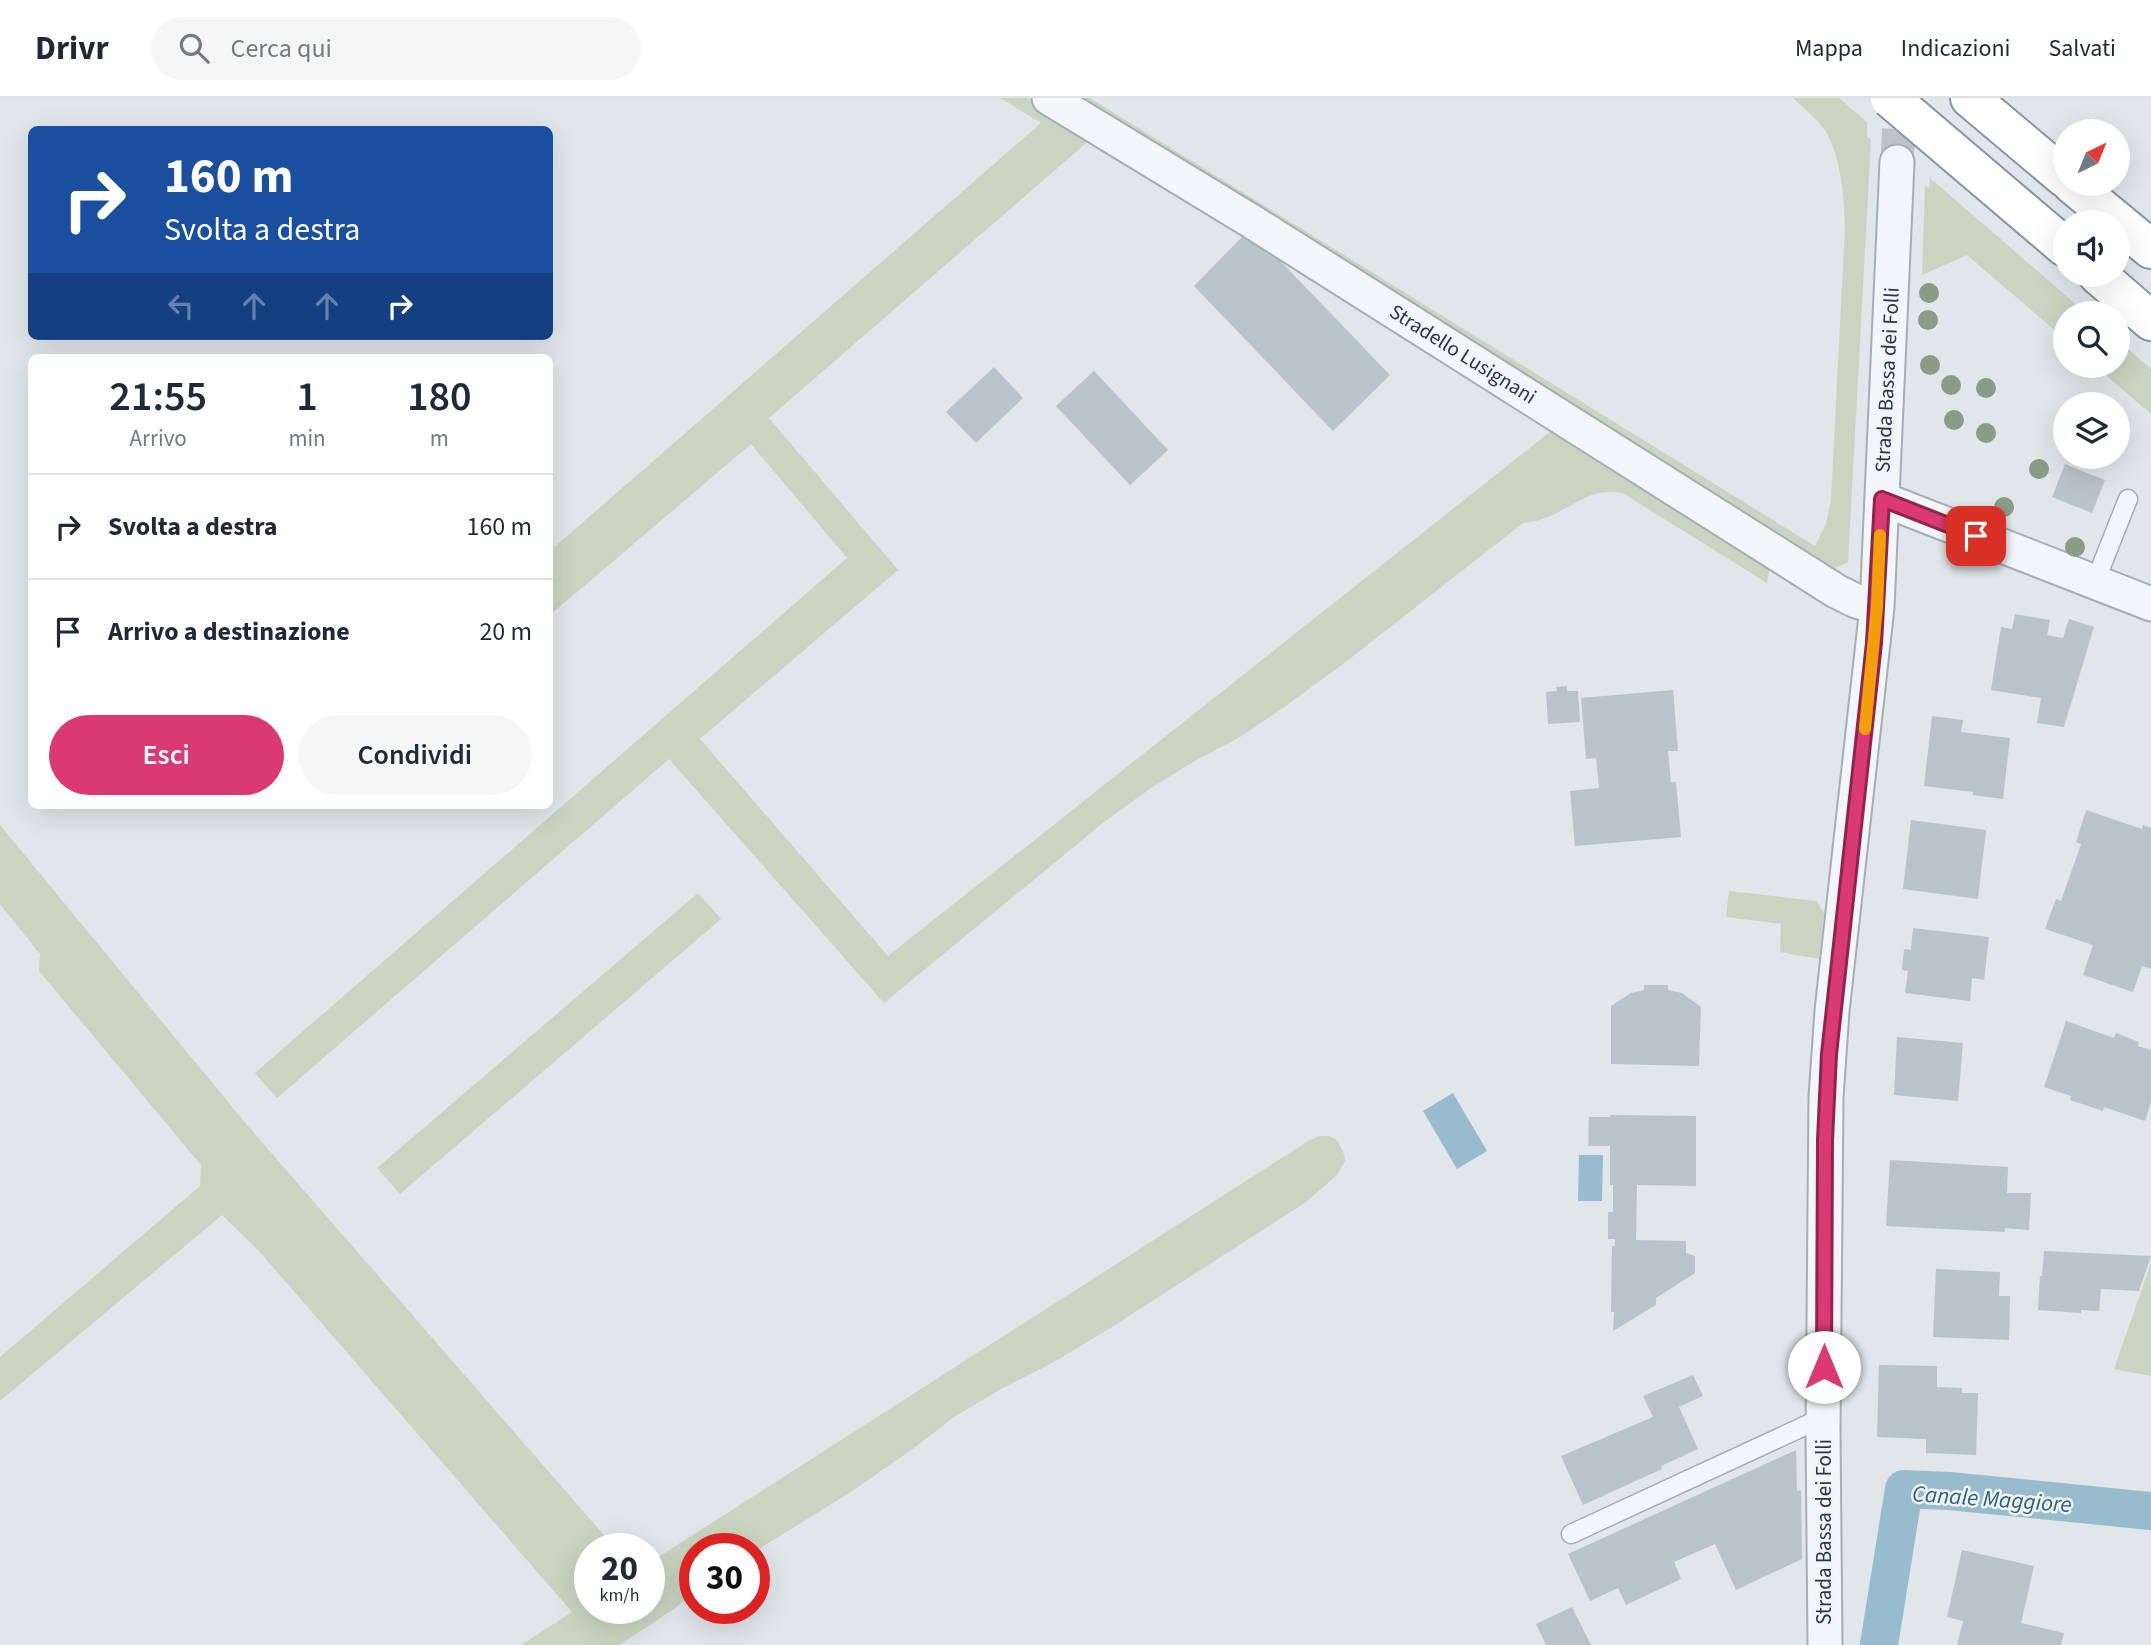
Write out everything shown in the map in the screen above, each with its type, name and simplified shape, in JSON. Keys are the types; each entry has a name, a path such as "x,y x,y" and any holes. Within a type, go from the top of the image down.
{"highway":[{"path":"1890,98 2053,237"},
{"path":"1970,98 2053,168"},
{"path":"2087,196 2151,249"},
{"path":"2112,287 2151,321"}],"street":[{"name":"Stradello Lusignani","path":"1049,98 1263,228 1836,592 1877,607"},
{"name":"Strada Bassa dei Folli","path":"1825,1645 1825,1140 1829,1054 1877,607 1897,162"},
{"path":"1882,499 2151,604"}],"lane":[{"path":"2095,582 2128,499"},
{"path":"1571,1534 1824,1418"}],"green space":[{"path":"1000,98 1027,98 1092,138 769,418 898,570 700,739 888,956 1555,428 1771,561 1767,583 1624,494 1602,492 1545,518 1523,523 1283,708 1240,737 1151,788 1104,822 884,1003 669,759 277,1098 255,1073 847,558 751,444 553,612 553,548 1041,123"},
{"path":"1067,98 1090,98 1815,546 1826,524 1831,500 1845,215 1840,174 1828,135 1793,98 1839,98 1867,122 1867,136 1871,140 1848,562 1831,570"},
{"path":"1930,178 2072,301 2053,301 2053,329 1967,255 1922,275 1925,186 1929,188"},
{"path":"2130,351 2151,369 2151,414 2130,396 2130,392 2125,392 2109,378 2130,378"},
{"path":"0,825 247,1125 602,1533 574,1533 574,1624 651,1624 619,1645 521,1645 572,1612 259,1251 222,1215 0,1401 0,1357 200,1186 201,1165 39,971 40,954 0,904"},
{"path":"1729,891 1816,901 1824,913 1819,959 1780,952 1781,924 1726,917"},
{"path":"698,893 721,919 400,1194 377,1168"},
{"path":"1329,1136 1337,1140 1345,1161 1337,1175 1306,1202 1112,1327 954,1417 851,1492 770,1542 770,1533 696,1533 1310,1140"},
{"path":"2151,1263 2151,1376 2114,1369"},
{"path":"679,1544 679,1605 665,1615 665,1553"}],"water":[{"path":"1453,1093 1487,1151 1457,1169 1423,1111"},
{"path":"1579,1155 1603,1155 1602,1201 1578,1201"}],"building":[{"path":"1248,231 1265,245 1390,375 1333,431 1194,286"},
{"path":"994,367 1023,398 976,443 946,412"},
{"path":"1094,371 1168,450 1130,485 1056,406"},
{"path":"2063,469 2078,469 2105,480 2092,513 2052,497"},
{"path":"2015,614 2050,620 2047,635 2063,638 2069,619 2094,627 2064,727 2037,723 2041,698 1991,690 2001,627 2012,629"},
{"path":"1567,686 1567,691 1578,691 1580,722 1548,724 1546,692"},
{"path":"1673,690 1678,751 1668,751 1671,782 1676,782 1681,837 1575,846 1570,791 1599,788 1596,758 1586,759 1581,698"},
{"path":"1932,716 1963,720 1961,732 2010,738 2003,799 1924,786"},
{"path":"2086,810 2142,829 2143,825 2151,828 2151,969 2142,966 2133,992 2083,975 2093,945 2045,929 2056,899 2061,901 2081,844 2076,842"},
{"path":"1911,820 1986,830 1978,899 1903,889"},
{"path":"1913,928 1989,937 1984,980 1972,978 1970,1001 1905,993 1908,971 1902,970 1904,949 1911,950"},
{"path":"1644,985 1668,985 1668,990 1682,993 1701,1007 1699,1066 1611,1064 1611,1006 1631,993 1644,990"},
{"path":"2066,1021 2114,1038 2116,1033 2151,1050 2151,1102 2145,1121 2104,1107 2103,1111 2070,1100 2071,1096 2044,1087"},
{"path":"1897,1037 1963,1043 1958,1101 1894,1095"},
{"path":"1696,1116 1696,1186 1637,1185 1636,1240 1686,1241 1686,1253 1695,1256 1695,1273 1656,1298 1656,1305 1613,1331 1612,1246 1615,1246 1615,1239 1608,1239 1608,1212 1613,1212 1610,1146 1588,1146 1589,1117"},
{"path":"1890,1160 2008,1167 2007,1193 2031,1193 2029,1230 2005,1228 2005,1232 1886,1226"},
{"path":"2044,1251 2151,1256 2139,1291 2101,1289 2099,1311 2081,1310 2081,1313 2038,1310"},
{"path":"1936,1269 2000,1272 1999,1296 2010,1296 2009,1340 1933,1337"},
{"path":"1879,1365 1937,1366 1937,1387 1962,1388 1962,1393 1978,1393 1976,1455 1926,1453 1926,1439 1877,1437"},
{"path":"1693,1375 1703,1396 1679,1407 1698,1449 1661,1466 1662,1469 1583,1505 1561,1456 1653,1417 1643,1396"},
{"path":"1796,1450 1797,1491 1801,1490 1802,1559 1736,1590 1715,1544 1674,1562 1681,1579 1626,1605 1618,1588 1590,1601 1568,1554"},
{"path":"1962,1550 2034,1566 2021,1623 2064,1633 2061,1645 1957,1645 1963,1621 1947,1617"},
{"path":"1572,1607 1591,1645 1546,1645 1536,1624"}],"waterway":[{"name":"Canale Maggiore","path":"1879,1645 1904,1489 2151,1511"}],"tunnel":[{"path":"1897,162 1900,98"}],"slow traffic":[{"path":"1865,729 1877,607 1880,535"}],"route":[{"path":"1824,1367 1826,1097 1832,1011 1874,643 1882,499 1976,536"}]}
